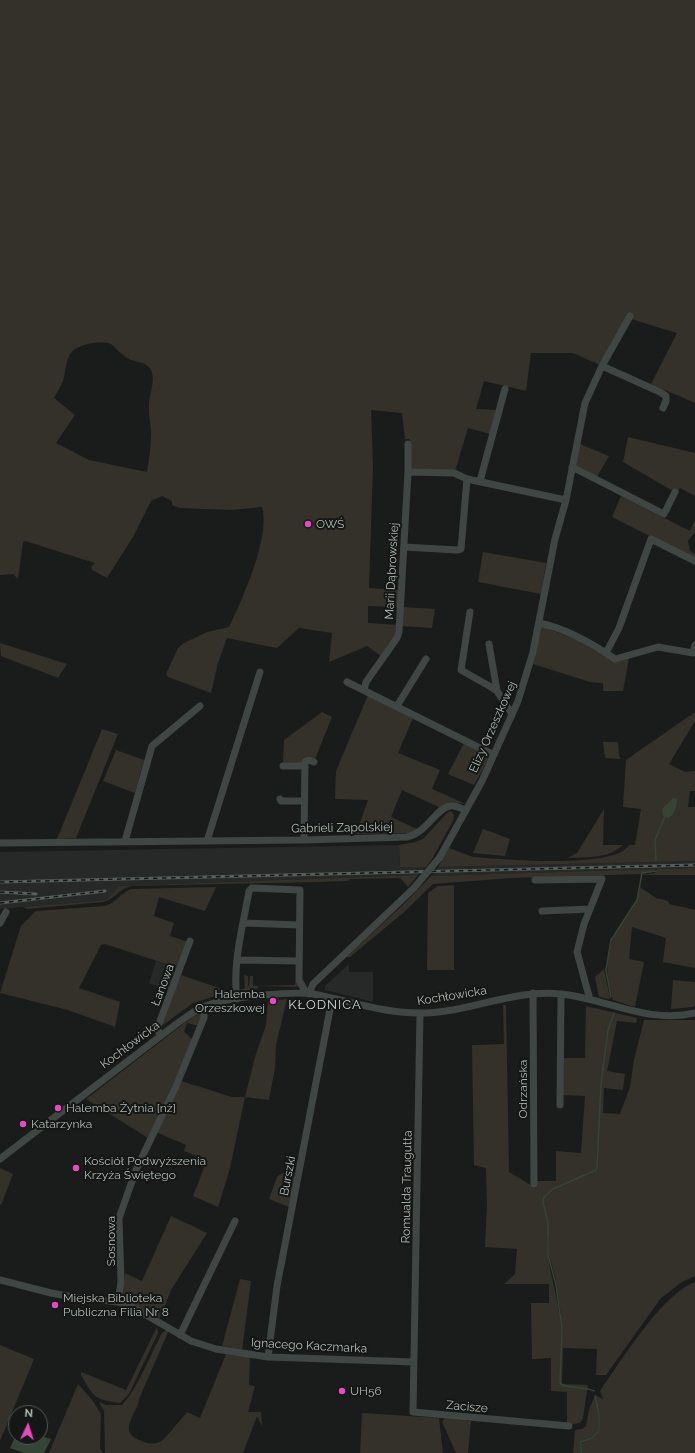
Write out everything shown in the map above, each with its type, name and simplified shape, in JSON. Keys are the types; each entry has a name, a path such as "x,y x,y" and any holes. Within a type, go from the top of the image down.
{"street":[{"name":"Elizy Orzeszkowej","path":"308,994 313,984 414,888 440,857 494,755 526,677 539,623 555,539 566,500 585,403 602,366 630,316"},
{"path":"602,366 666,396 666,401 663,408"},
{"path":"480,482 506,388"},
{"name":"Marii Dąbrowskiej","path":"364,690 366,682 397,638 399,632 408,472 408,444"},
{"path":"572,467 664,514 675,492"},
{"path":"408,472 454,473 466,479 566,500"},
{"path":"404,547 461,549 466,479"},
{"path":"606,653 619,628 651,539 695,561"},
{"path":"470,612 461,670 497,691 512,714"},
{"path":"539,623 557,628 615,659 658,647 694,653 695,645"},
{"path":"489,644 497,691"},
{"path":"397,706 426,659"},
{"path":"207,841 260,672"},
{"path":"347,682 494,755"},
{"path":"124,842 152,746 200,706"},
{"path":"304,840 305,766 306,760 314,762"},
{"path":"283,766 305,766"},
{"path":"280,799 281,801 304,801"},
{"name":"Gabrieli Zapolskiej","path":"0,842 304,840 407,837 420,832 445,807 454,806 465,810"},
{"path":"535,880 602,879 584,924 577,952 589,996 588,1000"},
{"path":"236,999 235,986 238,960 250,889 297,889 300,892 299,980 308,994"},
{"path":"542,911 590,909"},
{"path":"0,923 6,912"},
{"path":"244,923 299,924"},
{"name":"Łanowa","path":"161,1036 157,1029 190,941"},
{"path":"238,960 299,960"},
{"name":"Kochłowicka","path":"1,1158 161,1036 204,1006 219,1001 308,994 385,1010 420,1013 454,1009 533,993 561,994 641,1014 668,1015 695,1012"},
{"name":"Odrzańska","path":"533,993 534,1184"},
{"path":"560,1105 561,994"},
{"name":"Burszki","path":"268,1358 277,1286 332,999"},
{"name":"Sosnowa","path":"118,1302 122,1270 120,1218 136,1170 176,1086 204,1018 204,1006"},
{"name":"Romualda Traugutta","path":"414,1362 420,1013"},
{"path":"180,1335 235,1221"},
{"name":"Ignacego Kaczmarka","path":"0,1280 73,1297 118,1302 134,1308 180,1335 202,1345 268,1358 414,1362"},
{"name":"Zacisze","path":"414,1362 413,1412 569,1426"}],"shaded area":[{"path":"0,0 695,0 695,403 651,384 677,333 631,319 600,365 573,353 531,353 526,391 484,381 476,409 497,410 490,434 468,428 455,471 411,469 411,442 409,439 405,439 402,413 371,410 373,465 369,588 399,590 397,607 368,606 368,623 397,625 394,638 381,656 367,646 329,662 332,633 299,628 277,648 227,638 218,663 211,693 168,677 166,674 178,648 184,643 207,632 229,627 248,585 259,551 264,519 262,507 231,510 180,508 172,505 172,501 162,496 151,501 133,537 107,578 92,570 91,567 95,563 25,541 23,542 18,579 13,574 0,575","holes":["101,343 113,345 130,360 143,363 151,370 153,378 149,401 151,438 147,472 89,460 56,443 75,415 54,398 63,381 70,355 77,348 84,345"]},
{"path":"628,437 695,453 695,496 680,488 678,491 673,491 623,462"},
{"path":"580,444 609,456 597,477 576,466"},
{"path":"621,496 690,531 695,520 695,532 688,541 690,551 695,554 695,559 612,517"},
{"path":"483,552 546,563 541,594 478,582"},
{"path":"403,607 435,609 432,628 401,626"},
{"path":"541,626 577,640 615,662 629,658 623,691 603,691 603,683 590,682 533,664"},
{"path":"0,643 67,664 58,678 1,656"},
{"path":"368,695 413,718 398,753 440,770 432,789 466,804 450,802 441,808 402,790 391,817 417,829 410,833 356,834 368,800 335,799 336,771"},
{"path":"322,712 332,717 315,759 305,757 303,764 283,764 284,740"},
{"path":"695,712 695,721 669,764 685,772 695,771 695,791 690,791 688,807 695,807 695,861 438,867 449,848 473,857 563,861 606,857 621,852 629,845 635,845 641,809 623,807 626,760"},
{"path":"102,729 118,734 76,838 57,839"},
{"path":"603,742 618,742 619,756 621,759 605,758"},
{"path":"464,743 490,756 474,785 448,774"},
{"path":"116,750 144,760 135,793 103,781"},
{"path":"673,798 677,799 674,812 669,818 663,816 662,809"},
{"path":"604,809 603,845 623,845 617,850 604,855 567,858 577,853"},
{"path":"451,811 454,815 453,821 426,867 400,867 399,845 423,839 447,813"},
{"path":"483,829 510,839 505,856 473,853"},
{"path":"399,845 400,867 426,867 418,875 119,886 106,900 0,909 0,852"},
{"path":"695,861 695,868 431,876 438,867"},
{"path":"695,868 695,875 642,875 655,873 657,869"},
{"path":"655,869 654,872 641,874 511,878 433,884 403,913 350,957 346,957 405,903 431,876"},
{"path":"418,875 408,887 400,878 350,879 348,881 317,882 133,886 120,891 111,899 103,902 27,909 23,907 106,900 119,886"},
{"path":"454,885 454,970 427,970 428,893 438,886"},
{"path":"216,887 205,911 159,897 154,916 174,923 170,936 189,942 179,968 105,944 101,945 79,988 120,1002 115,1027 68,1010 0,993 21,926 36,911 105,906 112,903 131,889"},
{"path":"640,887 656,898 668,901 669,904 695,910 695,968 663,962 666,938 632,927 629,959 644,962 635,1007 613,1000 608,976 608,951 614,936 636,901"},
{"path":"156,961 179,968 170,992 149,983"},
{"path":"349,964 349,972 373,972 373,1002 325,990 325,986"},
{"path":"604,969 609,999 599,997 595,977"},
{"path":"181,975 231,992 231,994 215,996 193,1003 163,1025 162,1021"},
{"path":"244,975 248,976 248,986 246,987 249,986 250,976 253,976 253,986 295,985 296,978 298,987 258,986 258,988 240,993 237,991 245,988"},
{"path":"673,980 695,982 695,1005 693,1007 671,1009"},
{"path":"287,999 276,1045 275,1068 269,1100 245,1097 255,1057 266,1025 268,1001"},
{"path":"503,1005 506,1005 509,1172 536,1188 536,1181 556,1181 556,1151 581,1153 585,1096 563,1095 562,1058 585,1058 586,1006 637,1018 636,1023 617,1021 607,1071 625,1074 623,1090 604,1088 603,1113 620,1114 630,1087 634,1060 644,1020 695,1020 695,1276 682,1282 661,1298 606,1375 596,1375 597,1349 563,1348 562,1384 588,1385 583,1418 581,1422 575,1424 567,1424 567,1392 551,1391 551,1358 532,1359 531,1303 549,1303 549,1284 504,1284 515,1274 517,1249 485,1247 487,1203 486,1168 474,1165 472,1045 504,1044","holes":["548,1236 549,1255 555,1276 561,1314 559,1313 548,1257"]},
{"path":"199,1012 202,1015 199,1026 187,1023 184,1032 193,1040 148,1138 86,1099"},
{"path":"181,1081 232,1097 245,1097 230,1168 218,1207 193,1196 207,1160 184,1151 186,1145 156,1132"},
{"path":"0,1168 13,1174 1,1205 0,1204"},
{"path":"282,1173 296,1176 291,1208 269,1199 277,1177"},
{"path":"171,1216 207,1233 171,1290 160,1318 123,1298 125,1273 142,1281"},
{"path":"240,1279 251,1281 242,1350 222,1346"},
{"path":"695,1282 695,1453 581,1453 582,1443 594,1437 600,1431 600,1413 595,1395 603,1399 600,1391 643,1330 669,1300 682,1289"},
{"path":"157,1327 158,1333 129,1394 120,1403 111,1402 95,1396 85,1382 81,1372 126,1390"},
{"path":"169,1330 139,1399 130,1422 129,1431 135,1438 151,1444 160,1442 164,1439 187,1412 200,1418 226,1354 250,1357 249,1385 255,1386 248,1412 261,1412 262,1426 257,1416 243,1453 105,1453 104,1411 99,1402 106,1405 122,1405 128,1398 144,1371 162,1333"},
{"path":"0,1345 34,1359 15,1405 8,1405 8,1422 0,1441"},
{"path":"78,1384 93,1401 101,1414 100,1448 103,1453 49,1453"},
{"path":"595,1396 599,1413 598,1432 592,1437 581,1442 580,1453 573,1453 575,1430 582,1429 586,1426 589,1409"},
{"path":"362,1413 439,1418 443,1453 360,1453"},
{"path":"445,1418 471,1421 468,1453 456,1453 442,1422"},
{"path":"48,1438 51,1439 48,1445"},
{"path":"11,1445 48,1445 44,1453 24,1453 10,1448"}],"waterway":[{"path":"656,860 655,840 665,816"},
{"path":"611,997 606,970 611,940 637,900 642,873 656,871"},
{"path":"594,1391 585,1388 566,1386 560,1383 562,1328 556,1285 548,1255 548,1224 543,1202 544,1197 553,1189 596,1170 601,1084 608,1030 614,1013"},
{"path":"581,1453 581,1442 592,1438 599,1431 599,1413 595,1396"}],"railway":[{"path":"0,882 695,865"},
{"path":"0,903 105,891"},
{"path":"0,892 36,894"}],"place":[{"name":"OWŚ","path":"308,524"},
{"name":"Halemba Orzeszkowej","path":"273,1001"},
{"name":"Halemba Żytnia [nż]","path":"58,1108"},
{"name":"Katarzynka","path":"23,1124"},
{"name":"Kościół Podwyższenia Krzyża Świętego","path":"76,1168"},
{"name":"Miejska Biblioteka Publiczna Filia Nr 8","path":"55,1305"},
{"name":"UH56","path":"342,1391"}],"district":[{"name":"KŁODNICA","path":"325,1005"}]}
